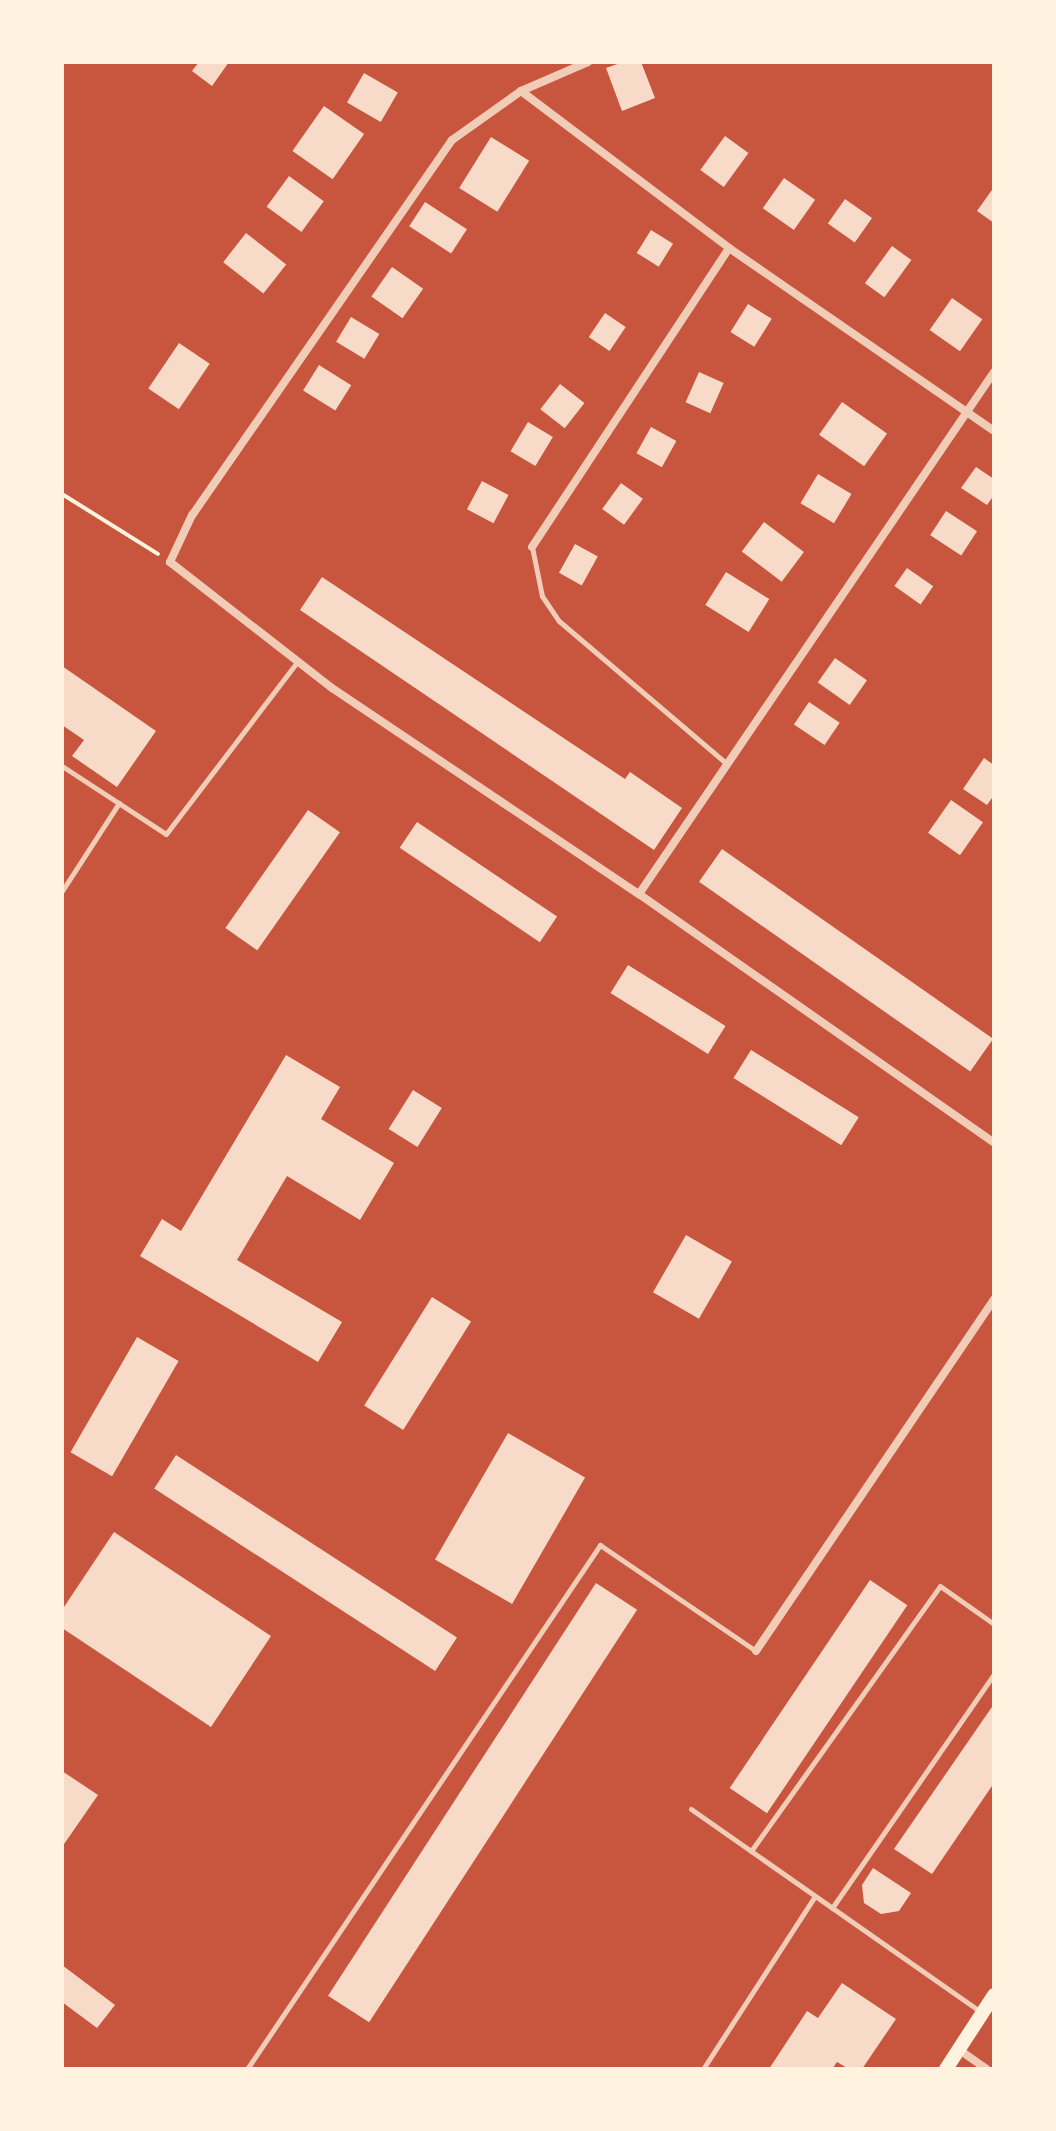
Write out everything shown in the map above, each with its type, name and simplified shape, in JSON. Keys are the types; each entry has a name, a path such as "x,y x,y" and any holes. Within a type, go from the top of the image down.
{"main road":[{"path":"946,2069 994,1995"}],"street":[{"path":"588,62 521,91 452,140 192,515 170,562 332,688 639,894 994,1143"},
{"path":"521,91 729,248 994,431"},
{"path":"532,547 729,248"},
{"path":"639,894 994,372"},
{"path":"756,1651 994,1299"},
{"path":"958,2049 987,2069"}],"lane":[{"path":"532,547 542,596 559,621 727,764"},
{"path":"62,766 166,834 297,662"},
{"path":"62,891 119,803"},
{"path":"247,2069 600,1545 756,1651"},
{"path":"751,1851 940,1586 994,1623"},
{"path":"832,1908 994,1674"},
{"path":"691,1809 982,2013"},
{"path":"703,2069 815,1896"}],"path":[{"path":"62,494 170,562"}],"building":[{"path":"199,62 229,62 212,86 192,71"},
{"path":"623,62 641,62 655,98 622,111 606,68"},
{"path":"364,73 398,92 381,122 347,102"},
{"path":"324,106 364,134 333,179 292,151"},
{"path":"725,136 748,153 724,187 700,170"},
{"path":"491,137 529,161 497,212 459,188"},
{"path":"289,176 324,201 301,232 267,207"},
{"path":"784,178 815,200 794,230 763,208"},
{"path":"994,187 994,223 977,211"},
{"path":"845,199 872,218 855,243 828,224"},
{"path":"425,202 467,229 451,254 409,226"},
{"path":"651,230 673,244 659,267 637,253"},
{"path":"246,233 286,264 263,294 223,262"},
{"path":"892,246 911,260 884,297 865,283"},
{"path":"392,267 423,289 402,318 371,296"},
{"path":"952,298 982,319 960,351 930,330"},
{"path":"748,304 772,319 754,347 731,332"},
{"path":"605,313 626,327 610,351 589,337"},
{"path":"351,317 379,334 364,359 336,342"},
{"path":"179,343 210,364 179,409 148,389"},
{"path":"319,365 351,385 335,411 303,390"},
{"path":"699,372 724,383 710,413 686,402"},
{"path":"560,384 584,403 565,428 540,409"},
{"path":"842,402 887,434 864,466 819,435"},
{"path":"528,422 553,437 535,466 510,451"},
{"path":"651,427 676,441 662,467 636,453"},
{"path":"976,467 994,479 994,495 987,505 961,488"},
{"path":"818,474 851,494 834,523 800,503"},
{"path":"482,481 508,495 493,523 467,509"},
{"path":"621,483 643,499 624,525 602,509"},
{"path":"946,511 977,531 961,555 930,535"},
{"path":"764,522 804,552 782,582 742,552"},
{"path":"575,544 598,557 582,585 559,573"},
{"path":"907,568 933,586 921,604 894,586"},
{"path":"726,572 769,599 749,632 705,605"},
{"path":"322,577 625,779 630,772 682,808 654,850 300,610"},
{"path":"835,658 867,680 850,705 818,683"},
{"path":"62,666 156,731 117,787 72,756 84,740 62,725"},
{"path":"809,702 840,723 825,745 794,724"},
{"path":"984,758 994,765 994,795 987,805 963,789"},
{"path":"951,800 983,822 960,855 928,833"},
{"path":"308,810 340,832 257,950 225,928"},
{"path":"417,822 557,917 540,942 400,848"},
{"path":"722,849 993,1039 970,1072 699,882"},
{"path":"628,965 726,1026 708,1054 611,993"},
{"path":"751,1050 859,1117 841,1145 734,1078"},
{"path":"286,1055 340,1087 321,1119 394,1163 360,1220 287,1176 237,1260 342,1322 318,1362 140,1256 162,1219 181,1231"},
{"path":"413,1090 442,1108 417,1147 389,1129"},
{"path":"686,1235 732,1262 699,1319 653,1292"},
{"path":"432,1297 471,1321 403,1430 364,1406"},
{"path":"137,1337 179,1361 112,1476 70,1452"},
{"path":"508,1433 585,1478 512,1604 435,1559"},
{"path":"176,1455 457,1637 435,1671 154,1489"},
{"path":"114,1532 271,1636 211,1727 62,1628 62,1610"},
{"path":"870,1580 907,1605 767,1813 730,1788"},
{"path":"596,1583 637,1610 369,2022 328,1996"},
{"path":"994,1704 994,1783 932,1874 894,1849"},
{"path":"62,1771 98,1795 62,1847"},
{"path":"873,1868 911,1893 899,1911 881,1914 864,1903 862,1885"},
{"path":"62,1965 115,2005 97,2028 62,2002"},
{"path":"842,1983 896,2019 862,2069 849,2069 837,2062 832,2069 769,2069 807,2011 818,2018"}]}
